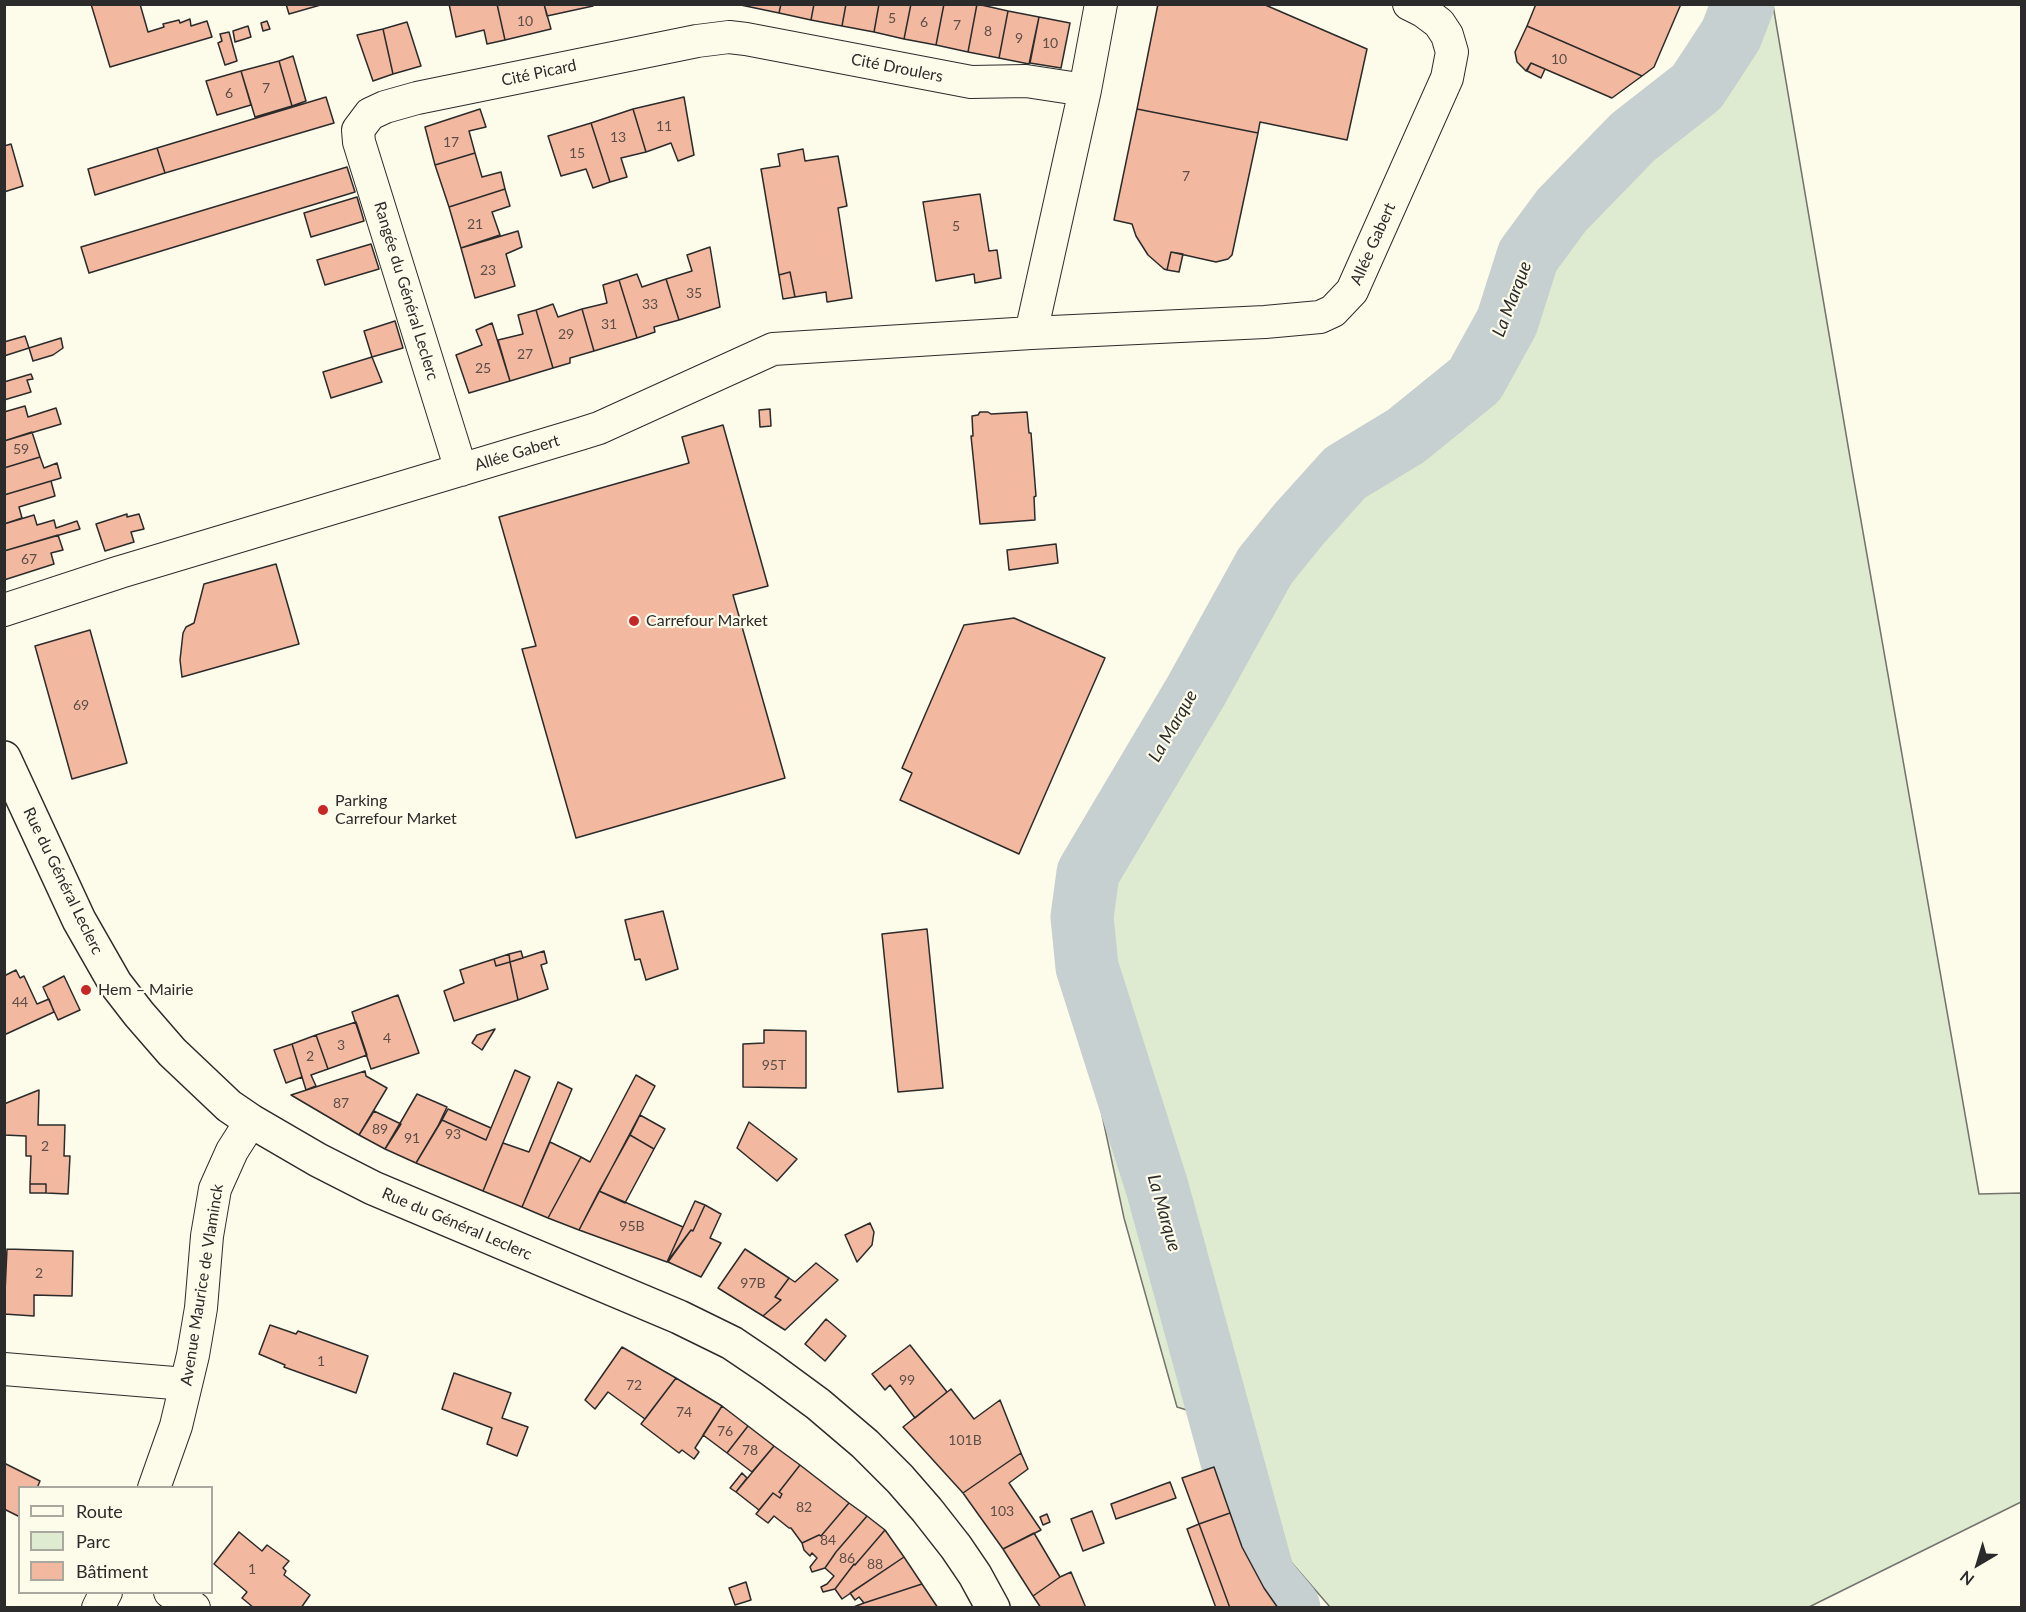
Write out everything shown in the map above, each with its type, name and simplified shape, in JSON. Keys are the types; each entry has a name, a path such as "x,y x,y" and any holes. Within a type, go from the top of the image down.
{"street":[{"path":"1031,333 1085,90 1101,4"},
{"name":"Allée Gabert","path":"4,610 120,572 599,428 773,349 1310,319 1333,310 1352,291 1451,65 1452,52 1447,35 1439,23 1409,4"},
{"name":"Cité Droulers","path":"710,39 746,39 971,82 1026,81 1085,90"},
{"name":"Cité Picard","path":"370,114 417,98 710,39"},
{"name":"Rangée du Général Leclerc","path":"370,114 358,130 359,142 461,470"},
{"name":"Rue du Général Leclerc","path":"7,769 79,920 115,983 139,1014 190,1070 229,1106 251,1122 373,1188 679,1317 741,1349 818,1404 865,1444 900,1479 956,1547 993,1608"},
{"name":"Avenue Maurice de Vlaminck","path":"155,1486 176,1426 186,1384 201,1308 207,1236 215,1189 232,1151 251,1122"},
{"path":"4,1369 186,1384"},
{"path":"98,1608 105,1594"},
{"path":"172,1594 194,1608"}],"green space":[{"path":"1713,5 1773,5 1979,1194 2021,1193 2021,1502 1809,1607 1330,1607 1291,1562 1252,1430 1177,1407 1124,1218 1059,913 1115,785 1307,483 1410,415 1464,366 1564,178 1701,47"}],"building":[{"path":"91,4 140,4 148,32 164,27 163,24 179,20 180,23 190,19 191,26 207,21 212,37 110,67"},
{"path":"286,4 324,4 289,14"},
{"path":"449,4 497,4 505,40 487,44 484,30 456,37"},
{"path":"497,4 544,4 551,29 505,40"},
{"path":"544,4 593,4 593,6 547,16"},
{"path":"736,4 781,4 779,13"},
{"path":"781,4 814,4 811,20 779,13"},
{"path":"814,4 846,4 842,26 811,20"},
{"path":"846,4 879,4 874,32 842,26"},
{"path":"879,4 911,4 904,39 874,32"},
{"path":"911,4 944,4 936,45 904,39"},
{"path":"944,4 977,4 968,52 936,45"},
{"path":"977,4 1008,11 999,58 968,52"},
{"path":"1158,4 1263,4 1367,49 1347,140 1260,122 1258,133 1137,109"},
{"path":"1536,4 1681,4 1654,67 1642,76 1527,26"},
{"path":"1008,11 1039,17 1029,64 999,58"},
{"path":"1039,17 1070,23 1061,68 1030,63"},
{"path":"267,21 270,29 263,31 261,23"},
{"path":"407,22 421,66 393,74 383,29"},
{"path":"248,26 251,37 235,42 233,31"},
{"path":"1527,26 1642,76 1612,98 1531,63 1526,71 1517,62 1515,52"},
{"path":"383,29 393,74 373,81 357,35"},
{"path":"229,32 237,61 225,65 218,43 222,41 220,34"},
{"path":"293,56 306,101 292,106 279,61"},
{"path":"279,61 292,106 255,117 241,71"},
{"path":"1531,63 1545,69 1541,78 1527,71"},
{"path":"241,71 251,105 217,115 206,81"},
{"path":"326,97 334,123 165,173 157,148"},
{"path":"684,97 694,155 678,161 671,143 646,152 633,109"},
{"path":"480,109 486,127 469,131 475,153 435,165 425,127"},
{"path":"633,109 646,152 621,158 627,177 610,182 591,123"},
{"path":"1137,109 1258,133 1232,255 1228,259 1216,262 1171,252 1167,270 1164,269 1148,255 1136,236 1132,224 1114,220"},
{"path":"591,123 610,182 593,188 586,169 561,176 548,136"},
{"path":"11,144 23,186 4,192 4,146"},
{"path":"157,148 165,173 95,195 88,169"},
{"path":"803,149 805,161 838,156 847,206 838,208 852,298 827,302 826,292 795,297 790,272 779,275 761,169 780,166 778,154"},
{"path":"475,153 482,177 501,172 505,189 449,207 435,165"},
{"path":"347,167 355,192 89,273 81,247"},
{"path":"505,189 510,206 492,212 500,235 461,248 449,207"},
{"path":"980,194 989,251 997,250 1001,278 975,283 974,274 936,281 923,202"},
{"path":"357,197 364,221 311,237 304,213"},
{"path":"518,231 522,247 506,254 515,286 475,298 461,248"},
{"path":"371,244 379,269 325,285 317,260"},
{"path":"710,247 720,307 679,320 666,279 692,271 687,255"},
{"path":"1171,252 1183,254 1179,272 1167,270"},
{"path":"790,272 795,297 783,299 779,275"},
{"path":"637,274 642,287 666,279 679,320 654,327 655,332 637,338 619,280"},
{"path":"619,280 637,338 594,351 582,309 607,303 603,285"},
{"path":"553,304 558,317 582,309 594,351 570,358 570,363 553,368 536,310"},
{"path":"536,310 553,368 510,381 498,340 523,334 518,315"},
{"path":"395,321 403,348 372,357 364,331"},
{"path":"492,323 510,381 469,393 456,355 482,345 476,330"},
{"path":"25,336 29,348 4,356 4,342"},
{"path":"61,338 63,348 53,355 33,361 29,348"},
{"path":"372,357 382,382 331,398 323,372"},
{"path":"31,374 33,379 27,380 31,392 4,400 4,382"},
{"path":"25,406 28,417 56,408 61,424 4,441 4,412"},
{"path":"770,409 771,426 760,427 759,410"},
{"path":"980,412 991,414 1027,412 1036,496 1034,497 1035,520 980,524 971,436 973,436 972,416"},
{"name":"Carrefour Market","path":"723,425 768,586 733,595 785,778 576,838 522,649 536,646 499,517 689,463 682,437"},
{"path":"32,432 40,457 4,468 4,441"},
{"path":"40,457 44,468 57,463 61,478 4,495 4,468"},
{"path":"51,481 55,496 19,507 22,518 4,524 4,495"},
{"path":"127,514 127,517 139,514 144,529 131,532 134,542 105,551 96,524"},
{"path":"34,515 37,525 54,520 56,528 77,521 80,529 4,551 4,524"},
{"path":"58,535 63,550 51,553 54,564 4,580 4,551"},
{"path":"1056,544 1058,563 1009,570 1007,550"},
{"path":"276,564 299,644 182,677 180,660 183,633 186,627 194,623 204,584"},
{"path":"1014,618 1105,658 1019,854 900,800 912,773 902,768 964,625"},
{"path":"90,630 127,763 72,779 35,646"},
{"path":"663,911 678,969 646,980 640,959 635,960 625,920"},
{"path":"927,929 943,1088 898,1092 882,934"},
{"path":"521,951 523,958 510,962 509,954"},
{"path":"544,951 547,963 541,965 548,989 518,1000 510,962"},
{"path":"509,954 510,962 496,966 494,959"},
{"path":"494,959 496,966 510,962 518,1000 454,1021 444,991 464,983 460,970"},
{"path":"16,970 20,978 24,976 37,1004 49,999 54,1012 4,1035 4,976"},
{"path":"64,976 80,1010 58,1020 43,987"},
{"path":"398,995 419,1053 371,1069 352,1012"},
{"path":"356,1022 367,1055 328,1069 316,1035"},
{"path":"495,1029 482,1050 472,1043 477,1035"},
{"path":"764,1030 806,1031 806,1088 743,1087 743,1044 764,1043"},
{"path":"316,1035 328,1069 311,1075 316,1086 306,1090 292,1044"},
{"path":"292,1044 302,1077 286,1083 274,1050"},
{"path":"515,1070 530,1077 483,1191 416,1163 442,1120 486,1140"},
{"path":"365,1071 366,1076 387,1088 359,1135 291,1095"},
{"path":"636,1075 655,1086 579,1230 548,1218 581,1157 590,1162"},
{"path":"558,1082 572,1089 522,1207 483,1191 503,1143 529,1152"},
{"path":"39,1090 38,1125 65,1125 64,1156 70,1156 68,1194 46,1193 46,1184 30,1184 31,1156 26,1156 26,1136 4,1135 4,1104"},
{"path":"417,1094 447,1107 416,1163 385,1149"},
{"path":"448,1109 491,1128 486,1140 442,1120"},
{"path":"374,1111 401,1124 385,1149 359,1135"},
{"path":"640,1115 665,1129 654,1149 630,1135"},
{"path":"749,1122 797,1159 777,1181 737,1148"},
{"path":"630,1135 654,1149 625,1203 599,1191"},
{"path":"550,1142 581,1157 548,1218 522,1207"},
{"path":"30,1184 46,1184 46,1193 30,1193"},
{"path":"599,1191 683,1227 667,1262 579,1230"},
{"path":"695,1201 705,1205 693,1231 691,1230 667,1262"},
{"path":"705,1205 721,1214 710,1238 721,1243 701,1277 668,1262 691,1230 693,1231"},
{"path":"870,1223 874,1232 872,1245 857,1262 845,1235"},
{"path":"7,1249 73,1251 72,1296 34,1295 34,1316 4,1314"},
{"path":"745,1249 789,1278 775,1297 781,1300 763,1316 718,1288"},
{"path":"816,1263 838,1280 785,1330 763,1316 781,1300 775,1297 789,1278 795,1282"},
{"path":"826,1319 846,1336 825,1361 805,1344"},
{"path":"270,1325 296,1334 298,1331 368,1356 356,1393 284,1367 285,1365 259,1354"},
{"path":"910,1345 947,1392 915,1418 890,1385 885,1390 872,1374"},
{"path":"622,1347 676,1378 645,1419 608,1392 595,1409 585,1400"},
{"path":"454,1373 511,1393 502,1418 528,1427 517,1456 487,1444 492,1428 442,1409"},
{"path":"676,1378 722,1406 695,1448 699,1452 694,1459 682,1450 679,1453 641,1424"},
{"path":"951,1389 974,1419 1000,1400 1021,1453 963,1493 903,1427"},
{"path":"722,1406 748,1426 727,1453 703,1435"},
{"path":"748,1426 774,1446 752,1472 727,1453"},
{"path":"774,1446 800,1465 779,1492 782,1494 780,1498 773,1493 759,1510 736,1492"},
{"path":"1021,1453 1028,1469 1009,1483 1041,1530 1003,1549 963,1493"},
{"path":"4,1463 40,1481 38,1486 18,1486 18,1516 4,1509"},
{"path":"800,1465 849,1503 821,1536 802,1543 791,1528 774,1516 768,1523 756,1514 773,1493 780,1498 782,1494 779,1492"},
{"path":"1214,1467 1230,1513 1199,1524 1182,1478"},
{"path":"742,1473 747,1478 736,1492 730,1488"},
{"path":"1170,1482 1176,1498 1116,1519 1111,1504"},
{"path":"849,1503 867,1516 825,1568 812,1572 810,1567 817,1558 812,1553 810,1556 804,1550 802,1543 821,1536"},
{"path":"1092,1511 1104,1543 1083,1551 1071,1519"},
{"path":"1230,1513 1242,1547 1264,1588 1278,1608 1230,1608 1199,1524"},
{"path":"1047,1514 1050,1522 1043,1525 1040,1517"},
{"path":"867,1516 885,1530 835,1589 823,1592 821,1587 834,1576 825,1568"},
{"path":"1199,1524 1230,1608 1216,1608 1187,1529"},
{"path":"885,1530 904,1557 842,1599 835,1589"},
{"path":"239,1532 262,1551 267,1545 289,1561 283,1568 286,1571 284,1575 310,1595 301,1608 254,1608 242,1598 247,1592 214,1564"},
{"path":"1034,1533 1060,1577 1033,1596 1003,1549"},
{"path":"904,1557 922,1584 864,1603 859,1597 855,1600 850,1593"},
{"path":"1071,1572 1086,1608 1041,1608 1033,1596"},
{"path":"746,1582 751,1600 735,1605 729,1588"},
{"path":"922,1584 938,1608 851,1608 864,1603"}],"waterway":[{"name":"La Marque","path":"1289,1608 1264,1578 1157,1187 1087,967 1082,917 1088,873 1196,691 1265,566 1345,473 1406,436 1475,380 1507,322 1528,256 1562,210 1633,137 1697,87 1731,35 1743,4"}],"place":[{"name":"Carrefour Market","path":"634,621"},
{"name":"Parking Carrefour Market","path":"323,810"},
{"name":"Hem – Mairie","path":"86,990"}]}
